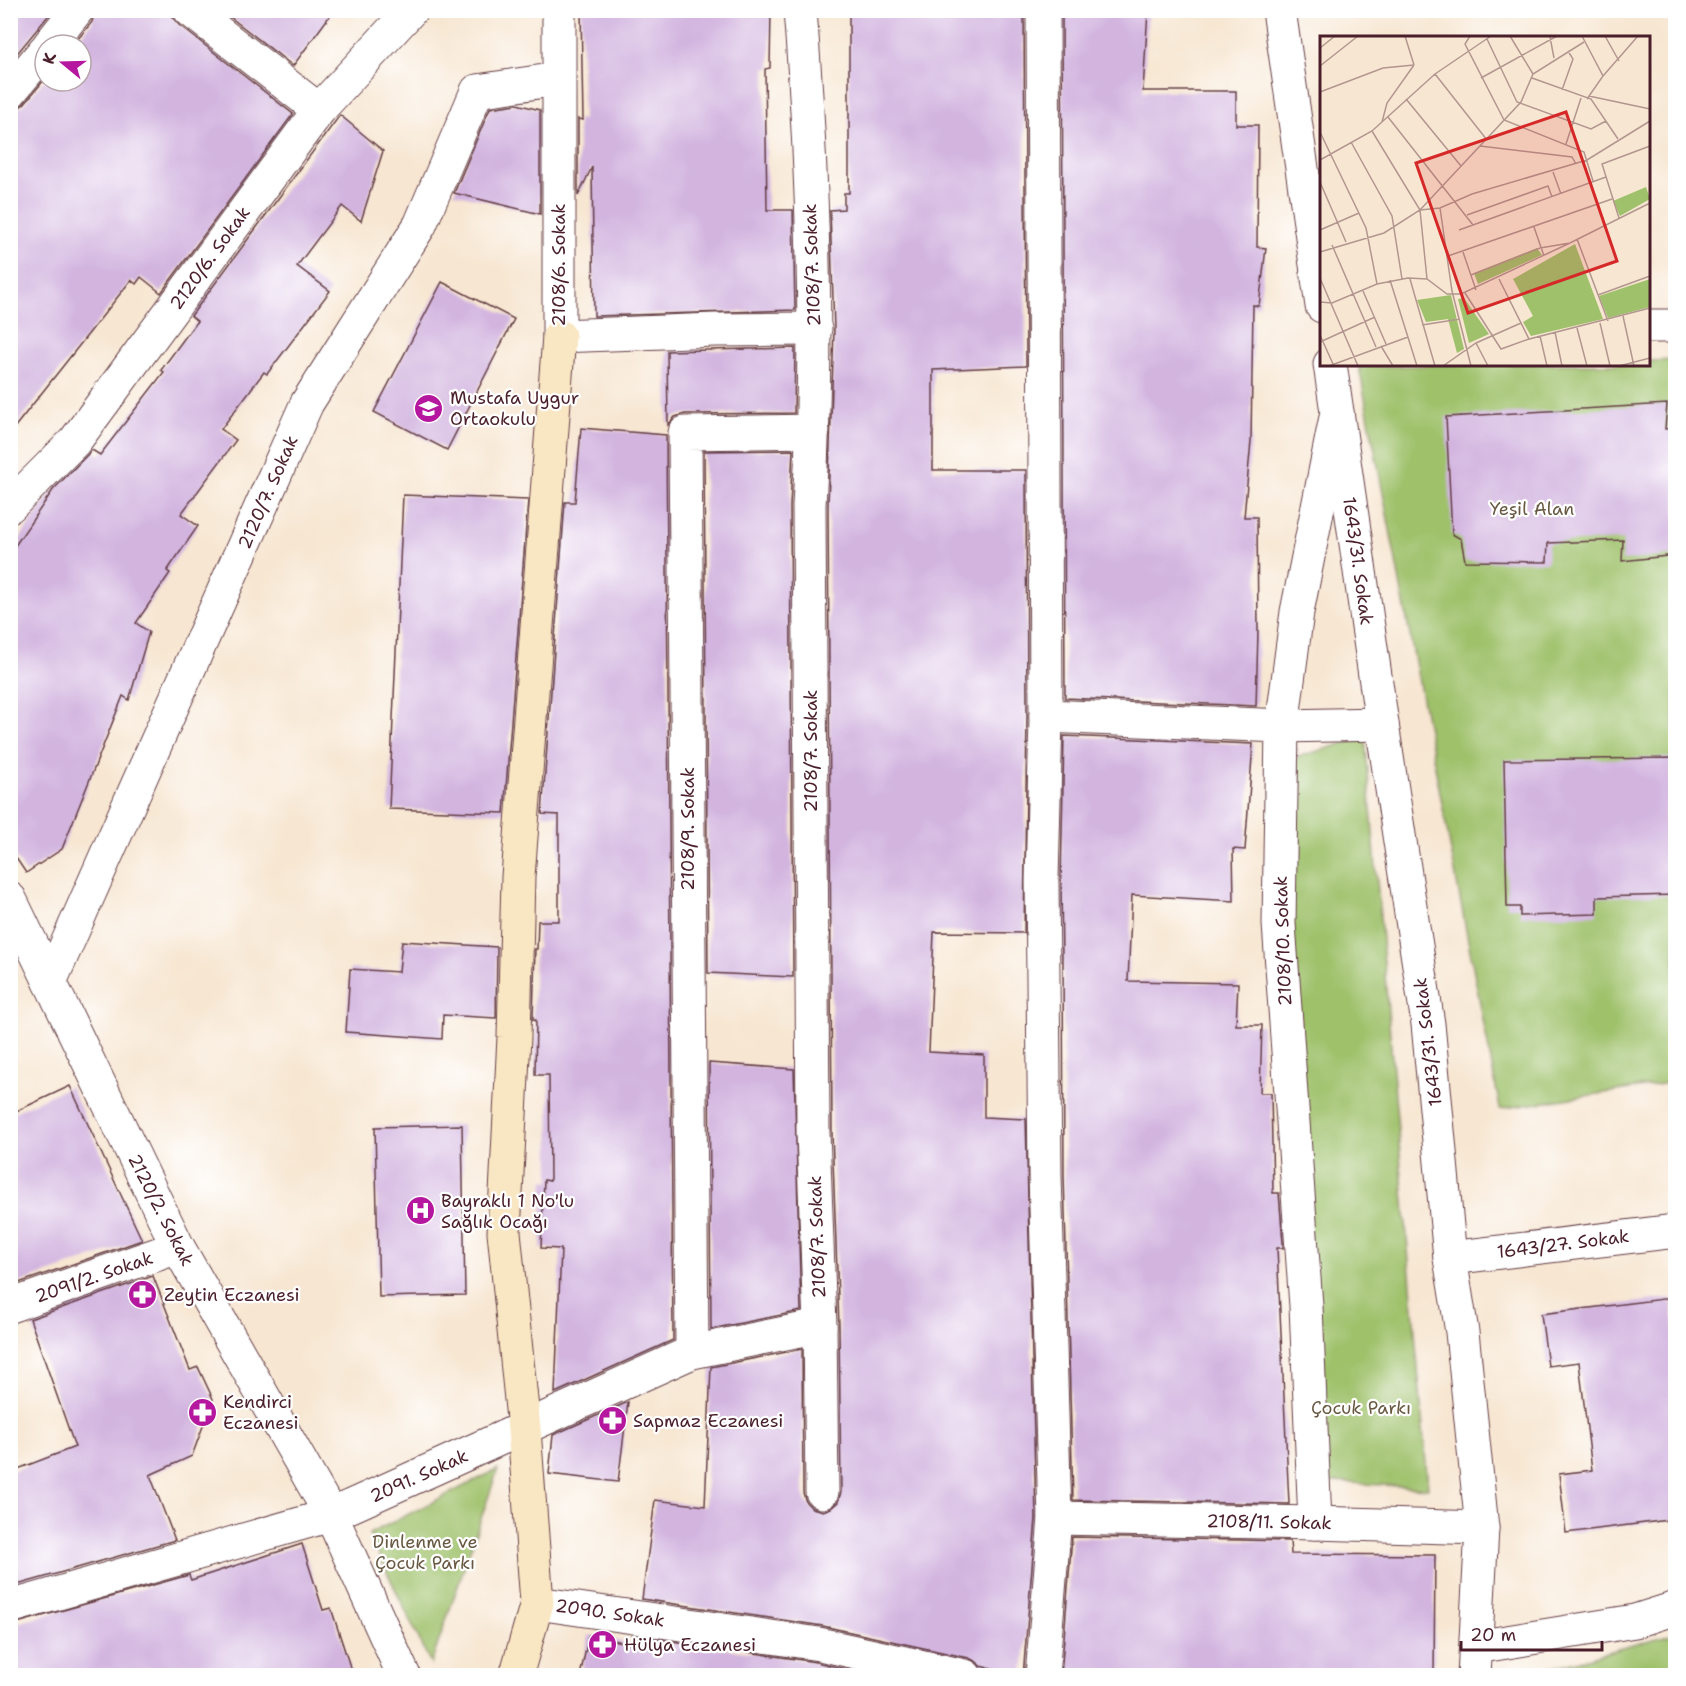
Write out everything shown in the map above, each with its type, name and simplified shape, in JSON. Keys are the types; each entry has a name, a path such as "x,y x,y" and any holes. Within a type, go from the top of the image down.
{"street":[{"path":"59,33 77,10"},
{"path":"190,10 319,110"},
{"name":"2120/6. Sokak","path":"10,506 75,441 319,110 411,10"},
{"name":"2108/6. Sokak","path":"559,10 559,336 814,329"},
{"name":"2108/7. Sokak","path":"800,10 808,115 814,329 813,431 809,506 813,1132 820,1326 822,1492"},
{"path":"1042,1676 1055,1518 1045,1151 1042,882 1046,716 1043,10"},
{"path":"1279,10 1320,292"},
{"path":"10,92 33,64"},
{"name":"2120/7. Sokak","path":"50,982 307,403 420,225 477,90 558,79"},
{"path":"1650,326 1676,326"},
{"path":"516,1676 537,1603 524,1430 504,1232 514,1037 518,877 559,336"},
{"name":"2108/10. Sokak","path":"1315,1523 1306,1306 1280,924 1282,726 1297,612 1337,412 1330,366"},
{"name":"1643/31. Sokak","path":"1337,412 1428,1024 1450,1258 1462,1332 1482,1528 1475,1661"},
{"name":"2108/9. Sokak","path":"692,1352 685,433 813,431"},
{"path":"1046,716 1282,726 1382,724"},
{"name":"2120/2. Sokak","path":"10,899 178,1247 331,1515 404,1676"},
{"name":"1643/27. Sokak","path":"1450,1258 1676,1231"},
{"name":"2091/2. Sokak","path":"10,1306 178,1247"},
{"name":"2091. Sokak","path":"10,1608 331,1515 524,1430 692,1352 820,1326"},
{"name":"2108/11. Sokak","path":"1055,1518 1482,1528"},
{"name":"2090. Sokak","path":"537,1603 819,1644 965,1676"},
{"path":"1475,1661 1635,1621 1676,1608"}],"green space":[{"name":"Yeşil Alan","path":"1675,360 1675,1082 1500,1109 1359,367 1650,366 1650,361"},
{"name":"Çocuk Parkı","path":"1365,737 1428,1488 1303,1480 1271,765"},
{"name":"Dinlenme ve Çocuk Parkı","path":"498,1469 431,1664 369,1534"},
{"path":"1675,1633 1675,1675 1526,1675"}],"building":[{"path":"10,10 53,10 33,33 10,62"},
{"path":"95,10 172,10 173,18 179,25 293,114 161,293 141,277 136,284 131,280 10,433 10,110 17,109 24,104 33,93 93,93 93,33 83,33 92,22"},
{"path":"221,10 334,10 293,66"},
{"path":"581,10 771,10 770,68 765,69 767,210 793,210 795,310 594,316 592,167 578,196 578,119 583,120"},
{"path":"849,10 1024,10 1026,366 933,370 933,470 1026,470 1027,716 1024,933 934,932 929,1052 984,1055 984,1117 1026,1119 1036,1518 1023,1676 980,1666 969,1658 823,1626 642,1599 655,1500 705,1506 711,1367 802,1349 803,1493 806,1502 812,1508 823,1511 838,1502 841,1492 839,1326 832,1132 828,506 834,329 830,210 844,209 844,193 849,193"},
{"path":"1062,10 1148,10 1143,91 1236,91 1236,125 1258,125 1257,247 1266,248 1259,306 1253,305 1251,441 1244,517 1257,517 1256,706 1065,698"},
{"path":"517,104 540,110 540,214 454,193 490,108"},
{"path":"340,115 383,151 361,221 342,206 297,266 330,291 267,374 264,372 221,429 236,440 181,514 198,526 167,571 170,573 136,623 149,632 129,700 123,696 62,849 26,873 10,849 10,553 53,490 92,450 100,455 164,372 161,370 197,321 191,316"},
{"path":"442,282 514,319 447,450 374,412"},
{"path":"795,348 794,413 685,414 675,417 668,425 667,351"},
{"path":"1667,404 1665,429 1676,428 1676,555 1622,561 1623,540 1548,543 1547,562 1465,561 1461,539 1452,534 1446,417"},
{"path":"581,428 666,435 673,1340 555,1393 561,1249 541,1248 544,1180 550,1181 549,1075 535,1075 536,1020 533,1020 538,921 559,921 559,815 542,814 565,502 575,502"},
{"path":"793,450 790,506 793,977 708,973 704,451"},
{"path":"403,495 528,500 504,813 389,809"},
{"path":"1064,736 1253,744 1245,850 1233,849 1234,901 1132,895 1128,981 1238,983 1236,1025 1262,1025 1260,1093 1271,1093 1273,1193 1279,1193 1283,1243 1283,1248 1277,1248 1289,1504 1073,1500 1064,1175 1061,881"},
{"path":"1676,758 1676,895 1597,897 1597,914 1520,916 1520,907 1507,907 1504,760"},
{"path":"402,941 497,947 496,1018 443,1015 442,1039 346,1032 350,969 399,972"},
{"path":"709,1063 794,1069 801,1311 711,1329"},
{"path":"70,1086 142,1240 10,1286 10,1114"},
{"name":"Bayraklı 1 No'lu Sağlık Ocağı","path":"462,1125 465,1295 379,1297 375,1127"},
{"path":"153,1276 190,1370 198,1367 213,1399 192,1456 150,1475 175,1540 10,1587 10,1472 75,1447 30,1319"},
{"path":"1671,1298 1676,1338 1676,1519 1566,1533 1559,1474 1592,1470 1579,1362 1548,1366 1541,1314"},
{"path":"628,1402 618,1482 549,1474 553,1435"},
{"path":"1072,1537 1290,1541 1291,1554 1435,1555 1434,1676 1061,1676"},
{"path":"302,1544 323,1610 331,1608 353,1676 10,1676 10,1625 189,1575 191,1580"},
{"path":"589,1635 636,1645 637,1636 816,1662 875,1676 580,1676"}],"place":[{"name":"Mustafa Uygur Ortaokulu","path":"429,408"},
{"name":"Bayraklı 1 No'lu Sağlık Ocağı","path":"420,1211"},
{"name":"Zeytin Eczanesi","path":"143,1295"},
{"name":"Kendirci Eczanesi","path":"202,1412"},
{"name":"Sapmaz Eczanesi","path":"612,1421"},
{"name":"Hülya Eczanesi","path":"603,1645"}]}
